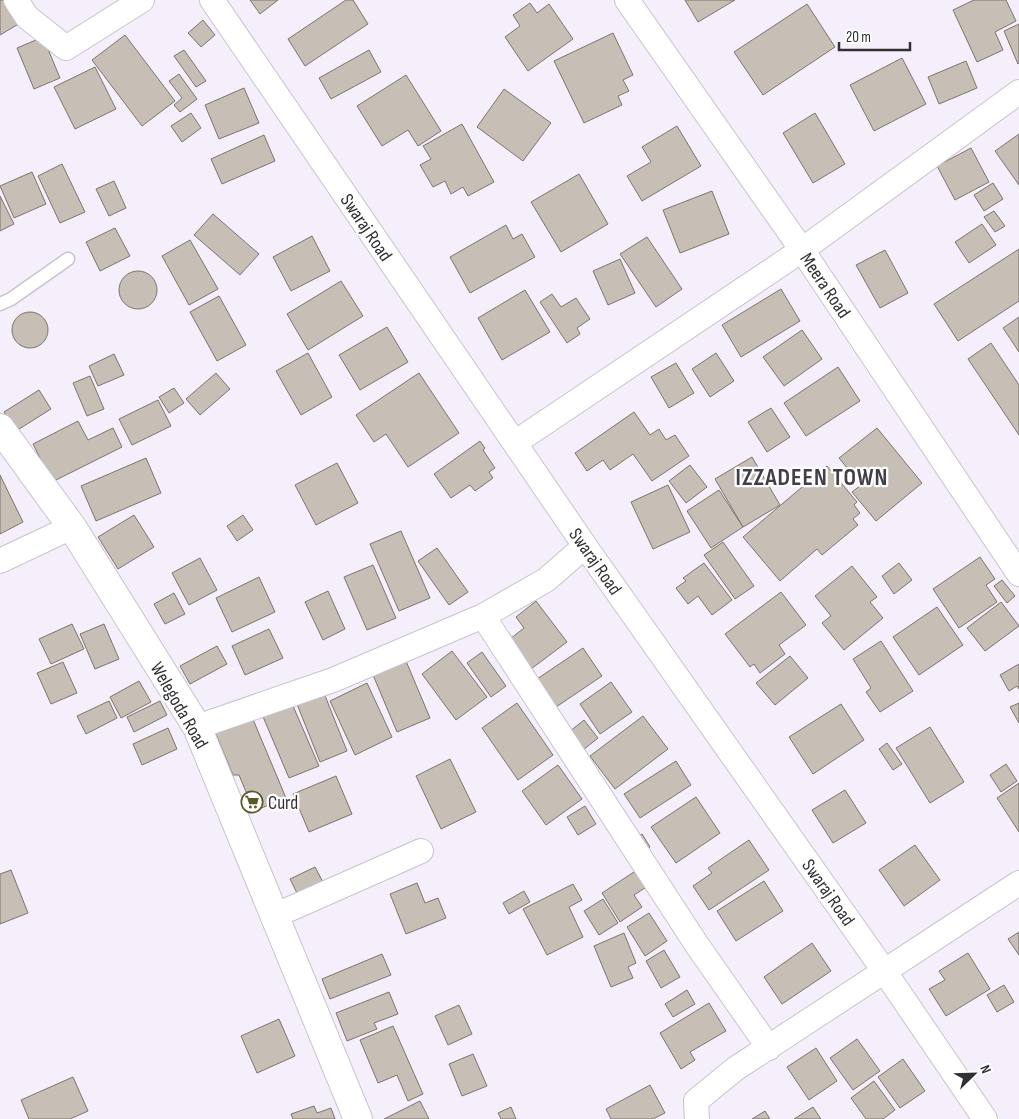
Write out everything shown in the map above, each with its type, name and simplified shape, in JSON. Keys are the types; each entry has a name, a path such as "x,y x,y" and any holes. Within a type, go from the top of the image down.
{"street":[{"path":"16,0 27,17 66,48 142,0"},
{"name":"Swaraj Road","path":"212,0 516,442 585,546 885,972 985,1119"},
{"name":"Meera Road","path":"627,0 802,250 1019,574"},
{"path":"516,442 802,250 1019,92"},
{"name":"Welegoda Road","path":"0,428 72,527 197,727 358,1119"},
{"path":"0,561 72,527"},
{"path":"197,727 333,680 483,616 546,580 585,546"},
{"path":"483,616 697,945 769,1048"},
{"path":"274,916 421,851"},
{"path":"696,1119 696,1100 735,1069 1019,883"}],"lane":[{"path":"0,304 12,298 68,259"}],"building":[{"path":"0,0 10,0 22,22 0,35"},
{"path":"250,0 278,0 260,14"},
{"path":"346,0 353,0 368,24 305,66 288,39"},
{"path":"685,0 735,0 698,22"},
{"path":"974,0 1006,0 1016,21 995,32 1003,50 977,62 953,10"},
{"path":"530,3 537,13 549,4 573,39 528,71 505,37 520,26 513,15"},
{"path":"807,4 835,47 763,95 734,52"},
{"path":"203,20 215,35 201,47 188,33"},
{"path":"1019,24 1019,63 1018,64 1004,31"},
{"path":"613,33 633,75 623,80 629,91 618,96 622,105 584,123 554,61"},
{"path":"125,35 175,101 142,126 92,60"},
{"path":"43,37 60,78 34,89 17,48"},
{"path":"184,50 206,81 196,87 174,56"},
{"path":"369,50 381,72 331,99 319,78"},
{"path":"902,58 926,104 874,131 850,85"},
{"path":"966,61 977,88 939,104 928,77"},
{"path":"95,67 116,109 75,129 54,87"},
{"path":"179,74 197,99 180,112 174,105 182,98 169,81"},
{"path":"406,75 441,131 418,146 408,130 382,146 357,106"},
{"path":"244,88 259,123 219,139 205,105"},
{"path":"504,89 551,123 523,161 477,127"},
{"path":"191,113 201,128 182,142 171,126"},
{"path":"815,113 845,164 813,183 783,133"},
{"path":"462,124 494,182 468,196 463,187 451,194 445,181 433,187 420,165 431,159 423,146"},
{"path":"677,126 701,166 642,201 627,176 651,162 642,147"},
{"path":"1019,134 1019,185 995,151"},
{"path":"264,135 275,161 222,184 211,159"},
{"path":"971,148 989,182 955,200 937,166"},
{"path":"62,164 85,212 60,223 38,176"},
{"path":"32,172 46,204 14,218 0,186"},
{"path":"579,174 608,224 561,252 531,202"},
{"path":"114,181 126,208 109,216 96,189"},
{"path":"993,183 1003,199 984,211 974,195"},
{"path":"712,191 729,234 680,253 663,210"},
{"path":"0,196 14,224 0,231"},
{"path":"994,211 1005,226 995,232 984,217"},
{"path":"213,214 259,254 240,275 194,235"},
{"path":"982,224 996,245 969,263 955,242"},
{"path":"506,225 513,239 522,234 535,257 470,293 450,257"},
{"path":"115,228 130,256 100,271 86,242"},
{"path":"312,236 330,271 291,291 273,257"},
{"path":"647,237 682,289 656,307 620,254"},
{"path":"190,240 218,289 189,305 162,256"},
{"path":"1019,249 1019,301 958,341 934,304"},
{"path":"885,250 908,293 880,308 856,265"},
{"path":"620,259 635,293 608,305 593,271"},
{"path":"138,271 151,277 157,290 151,303 138,309 125,303 119,290 125,277"},
{"path":"341,281 363,316 308,350 287,314"},
{"path":"781,289 800,321 741,357 722,325"},
{"path":"525,290 550,332 502,360 478,318"},
{"path":"552,294 561,307 576,298 590,319 577,328 580,334 567,343 540,302"},
{"path":"219,296 246,345 217,361 190,312"},
{"path":"30,312 37,313 43,317 47,323 47,337 43,343 37,347 30,348 23,347 17,343 13,337 12,330 13,323 17,317 23,313"},
{"path":"1019,317 1019,352 1003,328"},
{"path":"387,327 408,362 360,390 339,355"},
{"path":"802,330 822,359 784,386 763,357"},
{"path":"991,343 1019,385 1019,435 968,359"},
{"path":"308,353 332,397 301,415 276,371"},
{"path":"716,353 734,381 710,397 692,369"},
{"path":"114,354 124,375 98,386 89,366"},
{"path":"676,363 694,393 669,408 651,377"},
{"path":"838,367 860,401 806,436 784,403"},
{"path":"216,373 230,389 200,415 186,399"},
{"path":"419,373 459,433 408,467 386,434 374,442 356,415"},
{"path":"90,376 104,409 87,416 73,383"},
{"path":"174,388 184,403 169,413 159,397"},
{"path":"39,390 51,409 16,431 4,412"},
{"path":"158,400 171,426 132,445 119,419"},
{"path":"771,408 790,437 767,452 748,422"},
{"path":"634,412 650,435 659,429 666,440 675,435 689,456 652,481 633,454 610,470 603,460 587,471 575,453"},
{"path":"78,421 88,440 113,428 122,447 52,482 33,444"},
{"path":"877,428 922,483 876,521 852,492 861,485 839,458"},
{"path":"480,441 485,448 483,450 495,468 489,472 493,478 475,491 470,485 451,498 434,474"},
{"path":"752,457 780,505 743,527 715,479"},
{"path":"146,458 161,493 96,521 81,486"},
{"path":"337,463 358,503 316,525 295,485"},
{"path":"690,465 707,487 686,503 669,481"},
{"path":"827,466 857,502 854,505 860,513 853,519 858,525 822,555 817,549 780,581 743,537"},
{"path":"0,475 23,522 0,534"},
{"path":"668,485 690,532 653,549 631,502"},
{"path":"719,490 743,527 711,548 687,511"},
{"path":"134,515 154,547 118,569 98,537"},
{"path":"243,515 253,530 237,541 227,526"},
{"path":"401,531 430,598 399,611 370,544"},
{"path":"723,542 754,586 735,599 704,555"},
{"path":"437,548 468,592 449,605 418,561"},
{"path":"980,557 995,579 986,585 997,602 959,628 933,589"},
{"path":"200,558 217,590 189,605 172,573"},
{"path":"704,563 732,600 712,615 698,596 688,604 676,588 686,581 683,578"},
{"path":"899,563 912,580 894,594 882,576"},
{"path":"373,565 396,618 367,630 344,577"},
{"path":"852,566 877,597 870,602 883,618 844,650 822,623 831,616 815,596"},
{"path":"259,577 275,612 232,632 216,598"},
{"path":"1002,580 1015,596 1007,603 994,586"},
{"path":"328,591 345,629 323,640 305,602"},
{"path":"781,592 806,625 779,645 785,654 760,673 754,664 750,667 725,634"},
{"path":"174,593 185,614 165,624 154,604"},
{"path":"536,601 567,642 527,672 505,643 524,628 516,617"},
{"path":"1001,602 1019,626 985,651 967,628"},
{"path":"937,607 963,645 919,675 893,637"},
{"path":"72,624 84,649 51,664 39,639"},
{"path":"104,624 119,659 95,669 80,634"},
{"path":"269,629 283,658 245,675 232,646"},
{"path":"881,641 913,691 880,712 866,692 871,688 853,659"},
{"path":"217,646 227,664 190,684 180,666"},
{"path":"583,648 602,676 556,707 537,679"},
{"path":"452,651 487,697 456,720 422,674"},
{"path":"482,652 506,686 491,697 467,663"},
{"path":"790,656 808,678 775,705 756,683"},
{"path":"406,661 430,718 397,732 373,675"},
{"path":"63,662 77,693 51,704 37,673"},
{"path":"1019,664 1019,689 1017,686 1009,691 1000,675"},
{"path":"139,681 151,702 121,718 110,697"},
{"path":"611,682 632,712 600,734 580,704"},
{"path":"367,683 392,737 355,755 330,701"},
{"path":"322,688 347,751 320,762 295,699"},
{"path":"290,699 319,766 289,778 261,712"},
{"path":"109,701 117,718 86,734 77,716"},
{"path":"160,701 167,715 134,732 127,717"},
{"path":"517,703 553,755 518,780 482,728"},
{"path":"1019,703 1019,723 1010,707"},
{"path":"841,704 864,740 813,774 789,737"},
{"path":"643,716 668,749 615,789 590,756"},
{"path":"252,717 286,798 254,811 239,775 233,775 215,732"},
{"path":"584,720 598,738 578,754 564,736"},
{"path":"930,727 964,782 930,803 896,748"},
{"path":"168,728 177,749 142,765 133,744"},
{"path":"887,743 902,764 893,770 879,749"},
{"path":"450,759 476,812 441,829 416,776"},
{"path":"676,761 691,785 640,818 624,794"},
{"path":"1006,764 1017,781 1001,792 990,775"},
{"path":"558,765 582,799 546,825 522,791"},
{"path":"336,776 352,814 309,832 293,794"},
{"path":"1019,783 1019,832 997,798"},
{"path":"845,790 866,823 833,843 812,810"},
{"path":"696,797 720,833 676,863 651,827"},
{"path":"585,806 596,824 578,835 567,817"},
{"path":"642,834 650,847 643,852 634,839"},
{"path":"749,840 769,870 709,910 693,886 712,873 708,868"},
{"path":"915,845 940,880 904,906 879,870"},
{"path":"315,867 324,884 299,897 290,879"},
{"path":"11,870 28,913 0,924 0,874"},
{"path":"637,870 648,886 634,895 642,907 620,922 602,893"},
{"path":"764,881 783,911 736,941 717,911"},
{"path":"417,883 425,903 438,898 446,918 406,934 390,894"},
{"path":"573,884 582,900 569,907 583,937 547,955 523,909"},
{"path":"524,891 530,902 509,914 503,903"},
{"path":"603,899 618,923 599,935 584,911"},
{"path":"649,913 667,941 645,956 627,927"},
{"path":"1019,932 1019,955 1008,939"},
{"path":"624,933 636,963 628,967 633,978 611,987 594,946"},
{"path":"812,943 831,971 782,1004 764,977"},
{"path":"664,950 680,977 661,988 646,961"},
{"path":"968,953 990,989 946,1016 929,989 945,980 939,971"},
{"path":"382,954 391,975 330,999 322,979"},
{"path":"1004,985 1014,1002 997,1012 987,995"},
{"path":"687,990 695,1004 673,1017 665,1004"},
{"path":"389,992 398,1014 374,1023 377,1029 347,1041 336,1013"},
{"path":"709,1003 726,1031 690,1052 695,1060 681,1069 660,1033"},
{"path":"459,1005 472,1034 448,1045 435,1016"},
{"path":"279,1019 295,1056 257,1073 241,1036"},
{"path":"393,1026 423,1094 408,1101 397,1075 378,1083 360,1040"},
{"path":"857,1039 880,1071 853,1090 830,1058"},
{"path":"816,1048 837,1081 809,1100 787,1067"},
{"path":"473,1054 487,1086 462,1096 449,1064"},
{"path":"903,1059 925,1091 900,1108 878,1077"},
{"path":"73,1077 88,1111 70,1119 29,1119 21,1100"},
{"path":"874,1081 895,1110 883,1119 866,1119 851,1098"},
{"path":"650,1085 665,1113 653,1119 611,1119 606,1109"},
{"path":"420,1101 429,1119 384,1119"},
{"path":"314,1106 317,1113 331,1108 335,1119 293,1119 291,1114"},
{"path":"511,1107 516,1119 501,1119 498,1113"},
{"path":"813,1107 821,1119 794,1119"},
{"path":"765,1111 770,1119 752,1119"}],"place":[{"name":"Curd","path":"252,802"}],"district":[{"name":"IZZADEEN TOWN","path":"812,477"}]}
